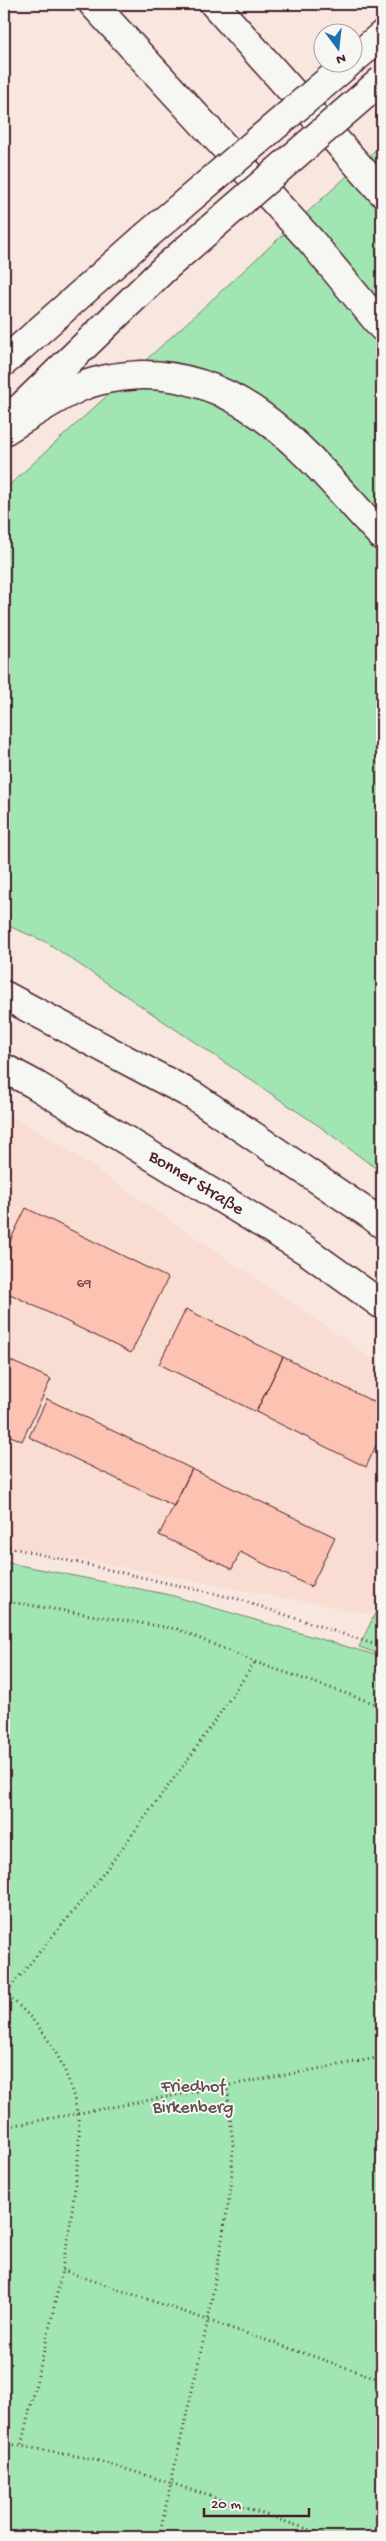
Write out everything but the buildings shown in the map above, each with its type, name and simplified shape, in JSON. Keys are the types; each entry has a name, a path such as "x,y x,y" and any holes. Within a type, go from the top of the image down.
{"main road":[{"path":"93,4 311,241 382,327"},
{"path":"214,4 381,189"},
{"path":"364,51 382,35"},
{"path":"4,362 145,237 338,72"},
{"path":"4,424 165,268 382,80"},
{"path":"4,431 83,386 115,376 161,375 201,382 234,396 268,419 382,536"},
{"path":"4,995 194,1096 382,1224"},
{"name":"Bonner Straße","path":"4,1068 34,1084 307,1250 382,1305"}],"path":[{"path":"4,1546 238,1599 382,1647"},
{"path":"4,1601 177,1629 254,1662 382,1706"},
{"path":"21,2446 62,2270 78,2159 78,2113 62,2061 37,2024 4,1994 94,1886 192,1754 254,1662"},
{"path":"4,2127 382,2057"},
{"path":"159,2537 208,2320 232,2188 233,2145 227,2085"},
{"path":"62,2270 382,2380"},
{"path":"4,2443 93,2459 331,2537"}],"shaded area":[{"path":"4,1114 41,1132 382,1365 382,1592 371,1614 4,1545"}],"green space":[{"path":"382,144 382,1173 319,1126 46,942 4,924 4,490"},
{"name":"Friedhof Birkenberg","path":"4,1562 170,1595 382,1657 382,2537 4,2537"},
{"path":"382,1599 382,1655 359,1647"}]}
